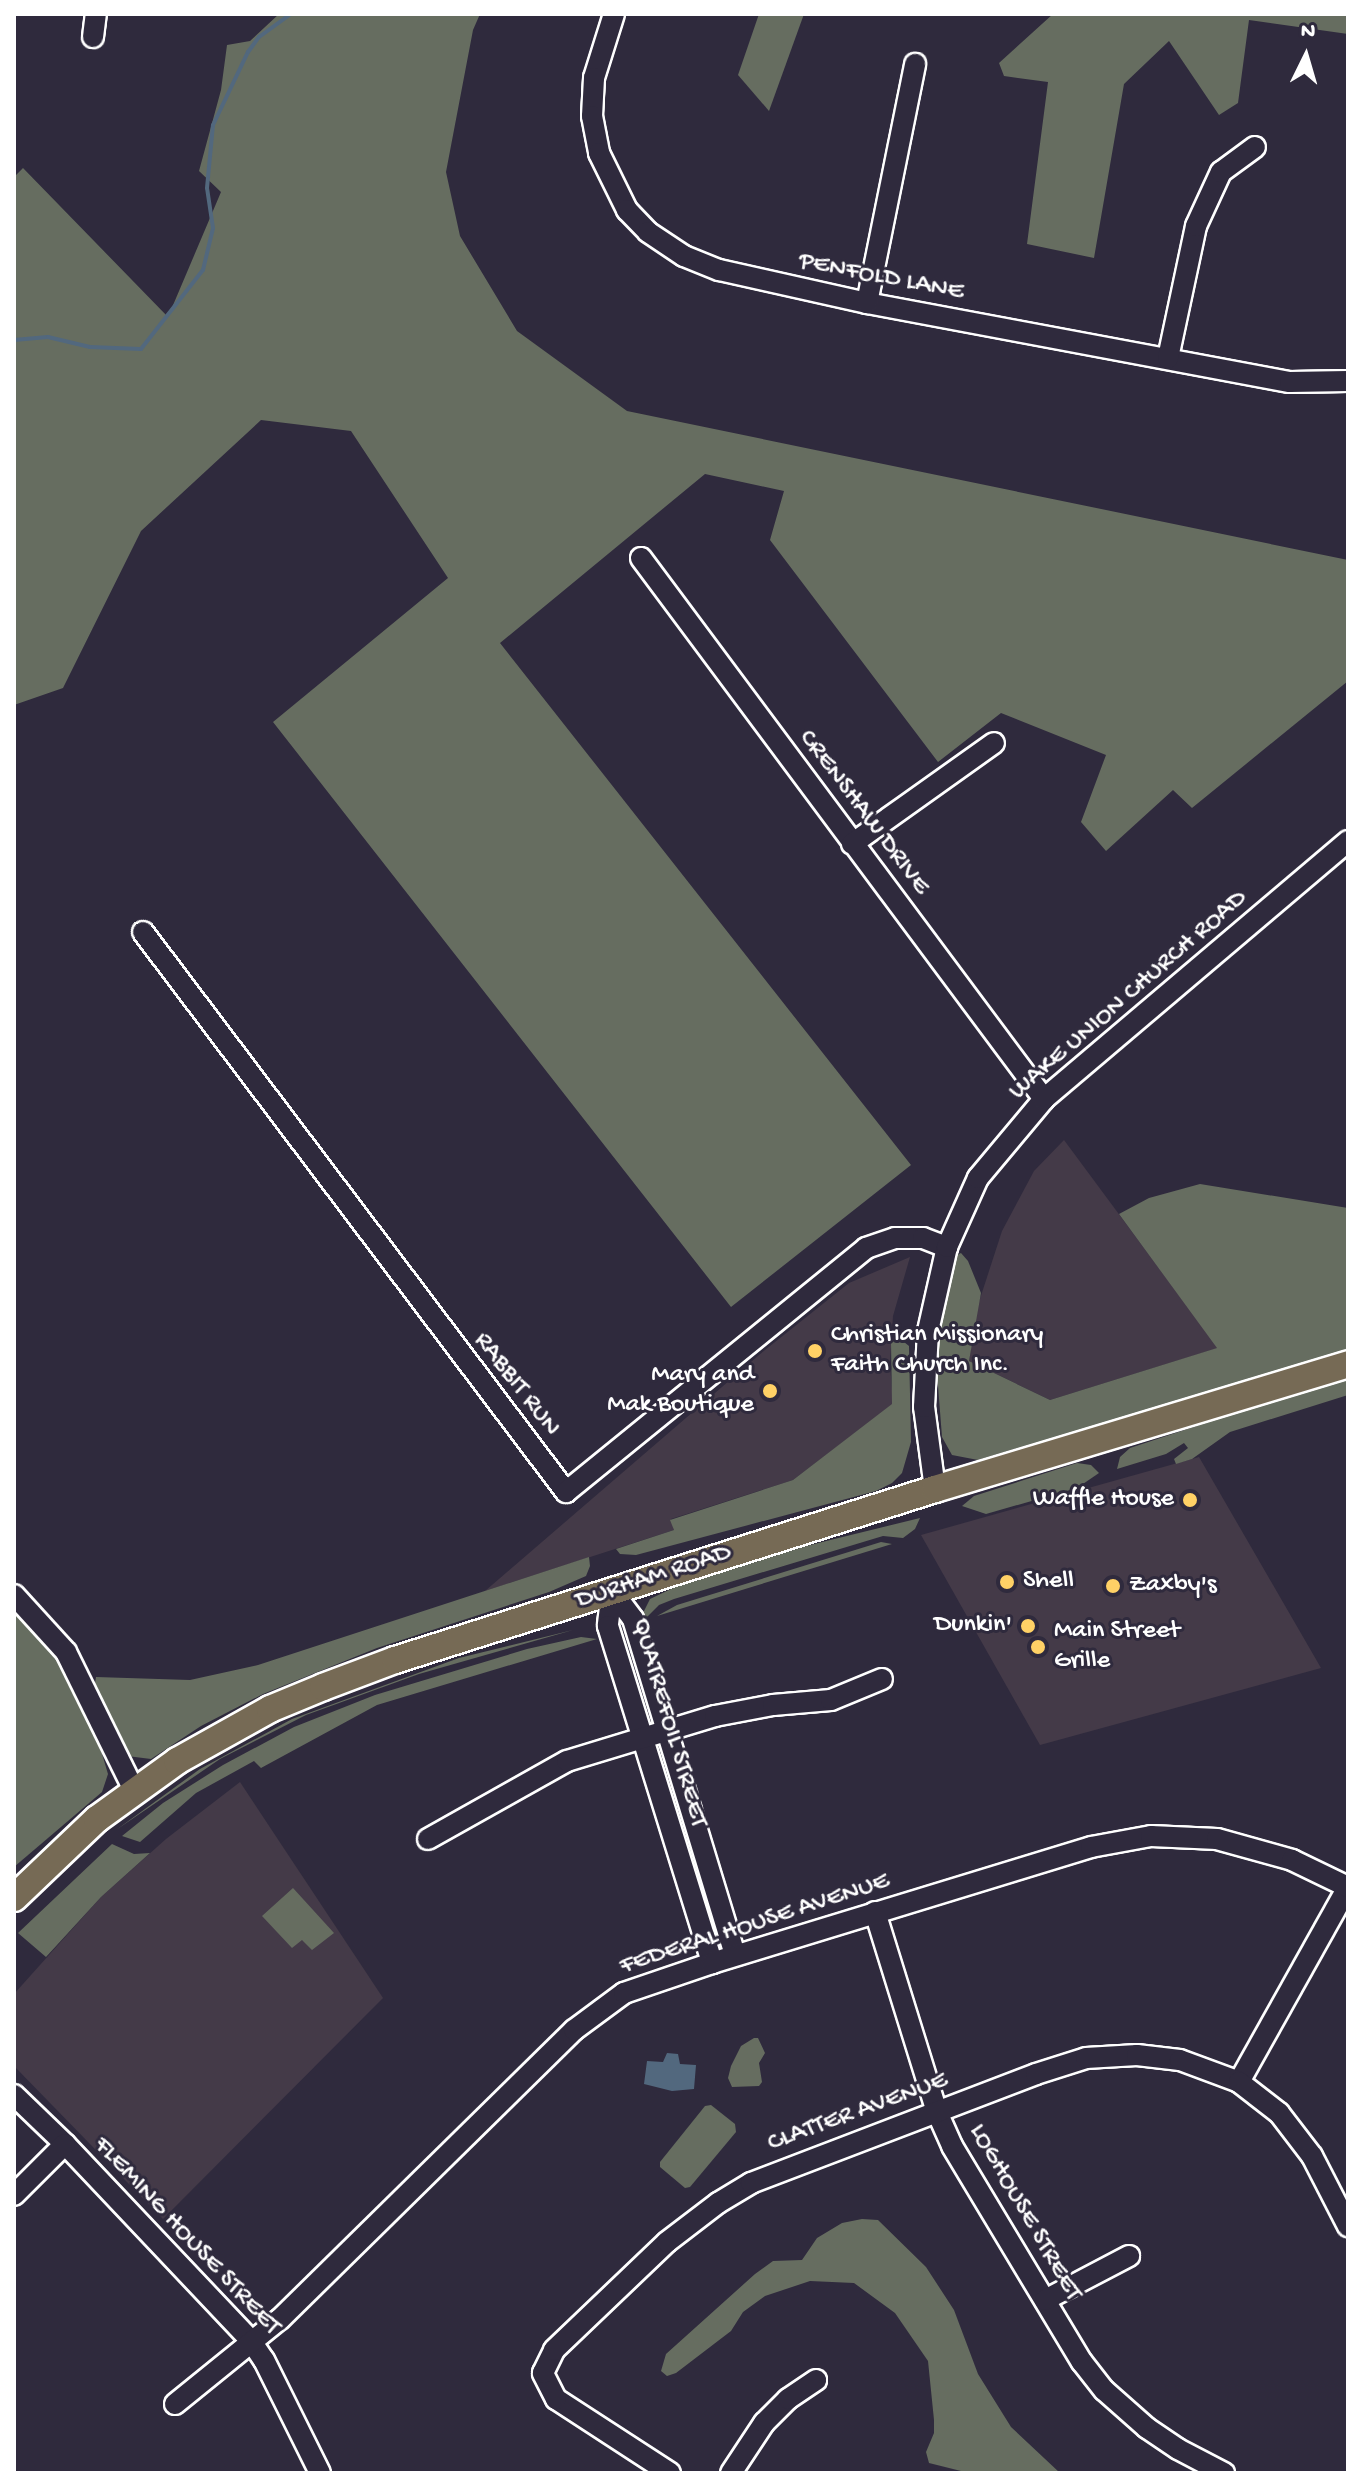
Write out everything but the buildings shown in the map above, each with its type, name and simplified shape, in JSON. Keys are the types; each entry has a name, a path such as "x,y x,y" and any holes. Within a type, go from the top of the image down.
{"main road":[{"name":"DURHAM ROAD","path":"14,1898 55,1856 135,1792 223,1734 323,1687 935,1489 1348,1364"}],"street":[{"path":"93,37 96,14"},
{"name":"PENFOLD LANE","path":"614,14 596,65 592,116 603,165 627,210 648,232 684,256 719,270 867,303 1290,382 1348,381"},
{"path":"867,303 915,64"},
{"path":"1168,358 1196,226 1221,172 1255,147"},
{"name":"CRENSHAW DRIVE","path":"641,558 1044,1099"},
{"path":"852,844 994,743"},
{"name":"WAKE UNION CHURCH ROAD","path":"935,1489 927,1438 925,1374 935,1290 947,1247 978,1178 1044,1099 1348,841"},
{"name":"RABBIT RUN","path":"143,932 566,1492 866,1248 895,1238 923,1238 947,1247"},
{"name":"QUATREFOIL STREET","path":"612,1591 633,1619 735,1955"},
{"name":"QUATREFOIL STREET","path":"612,1591 608,1626 712,1963"},
{"path":"14,1595 66,1652 135,1792"},
{"path":"428,1839 567,1761 643,1736 773,1705 831,1700 882,1679"},
{"name":"FEDERAL HOUSE AVENUE","path":"175,2404 280,2319 574,2030 624,1993 735,1955 1091,1847 1151,1836 1217,1839 1292,1860 1348,1887"},
{"path":"1239,2082 1348,1887"},
{"name":"LOGHOUSE STREET","path":"875,1912 937,2112 952,2146 1082,2362 1123,2408 1178,2449 1224,2473"},
{"name":"CLATTER AVENUE","path":"670,2473 556,2399 543,2373 554,2350 667,2242 729,2196 798,2162 1068,2063 1117,2054 1180,2060 1239,2082 1279,2113 1312,2156 1348,2226"},
{"name":"FLEMING HOUSE STREET","path":"14,2095 65,2144 251,2341 264,2360 320,2473"},
{"path":"14,2195 65,2144"},
{"path":"1045,2300 1129,2256"},
{"path":"731,2473 764,2423 788,2399 816,2380"}],"shaded area":[{"path":"1064,1140 1218,1348 1050,1400 969,1361 977,1308 1002,1231 1034,1171"},
{"path":"910,1257 893,1316 890,1363 893,1404 793,1480 671,1519 674,1530 485,1591 765,1350 849,1283"},
{"path":"1199,1457 1321,1668 1040,1745 921,1535"},
{"path":"240,1782 383,1998 163,2219 14,2066 14,1994 101,1897 166,1839"}],"green space":[{"path":"279,14 480,14 473,30 446,172 460,236 517,331 627,411 1348,560 1348,681 1192,808 1173,790 1106,851 1081,822 1106,755 1001,713 938,762 770,540 784,491 705,474 500,643 911,1165 731,1307 273,722 448,578 351,431 261,420 141,531 63,688 14,705 14,177 23,168 168,317 221,192 199,171 221,90 227,45 250,41"},
{"path":"759,14 804,14 769,111 738,75"},
{"path":"1053,14 1348,14 1348,34 1249,20 1238,103 1219,115 1169,41 1124,84 1094,258 1027,244 1048,82 1004,76 999,63"},
{"path":"1200,1184 1348,1208 1348,1350 978,1460 952,1455 942,1437 936,1360 937,1330 955,1256 961,1253 968,1261 981,1293 969,1361 1050,1400 1217,1348 1119,1214 1149,1198"},
{"path":"899,1338 909,1346 911,1442 902,1473 892,1483 876,1491 636,1555 620,1554 616,1549 674,1530 670,1520 793,1480 892,1404 891,1343"},
{"path":"1348,1376 1348,1395 1230,1432 1192,1459 1176,1464 1174,1459 1188,1448 1184,1443 1166,1454 1117,1469 1120,1457 1130,1448"},
{"path":"1077,1463 1091,1465 1099,1473 1077,1488 986,1514 962,1506 974,1496"},
{"path":"920,1518 915,1529 903,1538 883,1536 674,1599 659,1605 647,1617 642,1615 650,1599 675,1587 806,1546"},
{"path":"881,1542 892,1544 657,1616 677,1605"},
{"path":"589,1557 586,1576 549,1592 377,1648 263,1694 201,1726 151,1759 127,1756 94,1689 96,1677 190,1680 258,1665"},
{"path":"14,1610 60,1657 97,1737 108,1774 102,1792 14,1867"},
{"path":"573,1630 419,1674 306,1715 220,1759 116,1830 200,1769 292,1719 459,1658"},
{"path":"581,1637 597,1639 377,1705 261,1768 254,1761 196,1793 140,1842 122,1836 163,1803 223,1765 294,1727 375,1695 527,1649"},
{"path":"112,1844 134,1854 150,1853 101,1897 46,1957 18,1933"},
{"path":"293,1888 334,1933 312,1950 302,1940 292,1948 262,1916"},
{"path":"758,2038 765,2053 759,2063 762,2082 759,2086 732,2087 728,2078 731,2066 741,2046"},
{"path":"711,2105 735,2124 736,2132 690,2187 685,2188 660,2167 660,2162 705,2106"},
{"path":"878,2220 926,2267 954,2310 978,2374 1011,2427 1060,2473 969,2473 929,2463 926,2452 934,2433 934,2420 928,2361 895,2313 854,2283 810,2281 765,2296 743,2312 731,2331 676,2373 667,2376 661,2371 666,2354 755,2274 773,2261 802,2260 817,2238 842,2223"}],"water":[{"path":"667,2053 678,2054 680,2064 696,2065 694,2089 672,2091 644,2084 647,2061 663,2062"}],"waterway":[{"path":"14,340 48,337 90,347 141,349 203,270 213,228 207,188 213,125 248,52 259,37 291,14"}],"place":[{"name":"Christian Missionary Faith Church Inc.","path":"815,1351"},
{"name":"Mary and Mak Boutique","path":"770,1391"},
{"name":"Waffle House","path":"1190,1500"},
{"name":"Shell","path":"1007,1582"},
{"name":"Zaxby's","path":"1113,1586"},
{"name":"Dunkin'","path":"1028,1626"},
{"name":"Main Street Grille","path":"1038,1647"}]}
